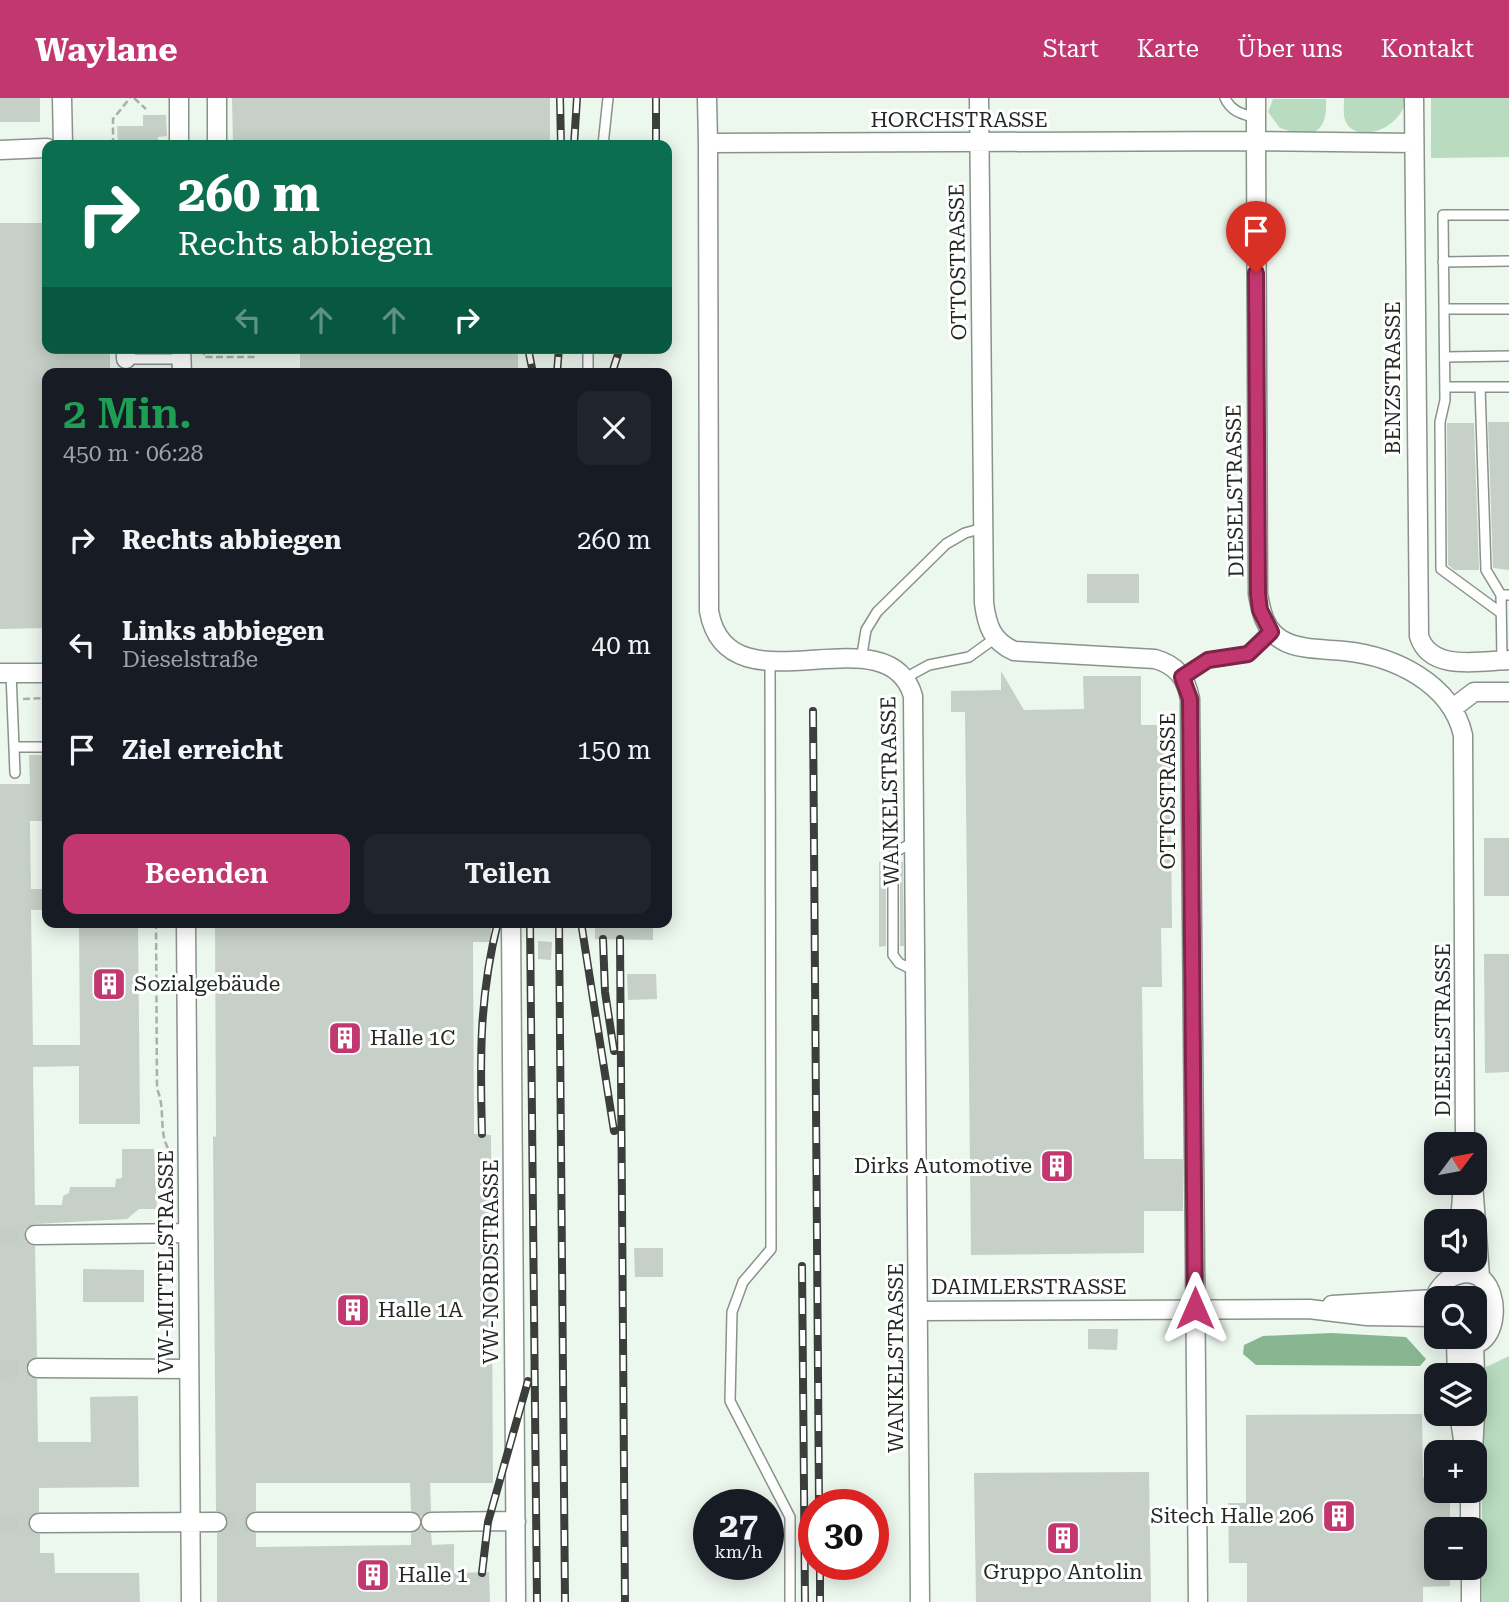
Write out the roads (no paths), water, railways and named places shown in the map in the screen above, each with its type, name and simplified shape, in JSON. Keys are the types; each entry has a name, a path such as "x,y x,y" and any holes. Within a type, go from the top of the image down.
{"street":[{"path":"62,98 63,140"},
{"path":"179,98 180,140"},
{"path":"217,98 217,140"},
{"path":"707,98 708,143"},
{"name":"OTTOSTRASSE","path":"979,98 984,603 986,620 994,639"},
{"path":"1256,98 1256,141"},
{"name":"BENZSTRASSE","path":"1414,98 1418,628 1421,643 1430,654 1449,661 1506,660"},
{"name":"HORCHSTRASSE","path":"708,143 1256,141 1414,144"},
{"name":"DIESELSTRASSE","path":"1256,141 1260,610 1271,632 1295,645 1353,652 1395,663 1418,675 1442,694 1453,708 1463,735 1467,1132"},
{"name":"WANKELSTRASSE","path":"708,143 709,611 712,626 726,647 749,658 770,661 861,660 891,665 905,678 914,706 920,1602"},
{"path":"0,150 42,148"},
{"path":"994,639 1002,646 1026,653 1155,659 1176,668 1182,677"},
{"path":"6,673 42,673"},
{"name":"OTTOSTRASSE","path":"1182,677 1190,699 1198,1602"},
{"path":"1453,708 1474,692 1509,692"},
{"name":"VW-MITTELSTRASSE","path":"186,928 191,1602"},
{"name":"VW-NORDSTRASSE","path":"511,928 516,1602"},
{"path":"1474,1195 1480,1276 1493,1285 1505,1299 1505,1320 1487,1337"},
{"path":"35,1235 188,1233"},
{"name":"DAIMLERSTRASSE","path":"1442,1286 1454,1272"},
{"name":"DAIMLERSTRASSE","path":"1470,1272 1480,1276"},
{"name":"DAIMLERSTRASSE","path":"918,1311 1309,1309 1364,1301 1424,1312"},
{"path":"37,1368 189,1369"},
{"path":"431,1522 516,1521"},
{"path":"39,1523 217,1522"},
{"path":"256,1522 411,1522"},
{"path":"1471,1580 1471,1602"}],"lane":[{"path":"604,140 608,98"},
{"path":"1225,98 1228,105 1240,114 1256,118"},
{"path":"1501,613 1441,569 1440,422 1445,387 1443,215 1509,215"},
{"path":"1443,262 1509,261"},
{"path":"1444,309 1509,309"},
{"path":"126,354 182,360"},
{"path":"1445,357 1509,356"},
{"path":"1445,387 1509,387"},
{"path":"1480,387 1486,570 1505,595 1501,613 1506,660"},
{"path":"861,660 866,630 877,612 946,544 965,533 984,528"},
{"path":"1182,677 1208,660 1248,654 1271,632"},
{"path":"905,678 929,665 969,657 994,639"},
{"path":"770,661 771,1250 743,1282 732,1312 730,1401 790,1517 790,1602"},
{"path":"6,673 15,773"},
{"path":"14,747 42,747"}],"tunnel":[{"path":"0,1235 35,1235"},
{"path":"0,1369 37,1368"},
{"path":"217,1522 256,1522"},
{"path":"0,1523 39,1523"}],"railway":[{"path":"560,98 561,140"},
{"path":"574,140 577,98"},
{"path":"656,98 656,140"},
{"path":"529,354 532,368"},
{"path":"557,368 559,354"},
{"path":"614,368 618,354"},
{"path":"813,711 819,1489"},
{"path":"482,1134 481,1054 484,1002 497,928"},
{"path":"530,928 537,1602"},
{"path":"559,928 565,1602"},
{"path":"582,928 614,1131"},
{"path":"603,939 605,992 614,1051"},
{"path":"620,939 625,1602"},
{"path":"802,1266 805,1602"},
{"path":"482,1573 488,1522 528,1381"},
{"path":"820,1580 820,1602"}],"place":[{"name":"Sozialgebäude","path":"109,984"},
{"name":"Halle 1C","path":"345,1038"},
{"name":"Dirks Automotive","path":"1057,1166"},
{"name":"Halle 1A","path":"353,1310"},
{"name":"Sitech Halle 206","path":"1339,1516"},
{"name":"Gruppo Antolin","path":"1063,1538"},
{"name":"Halle 1","path":"373,1575"}]}
